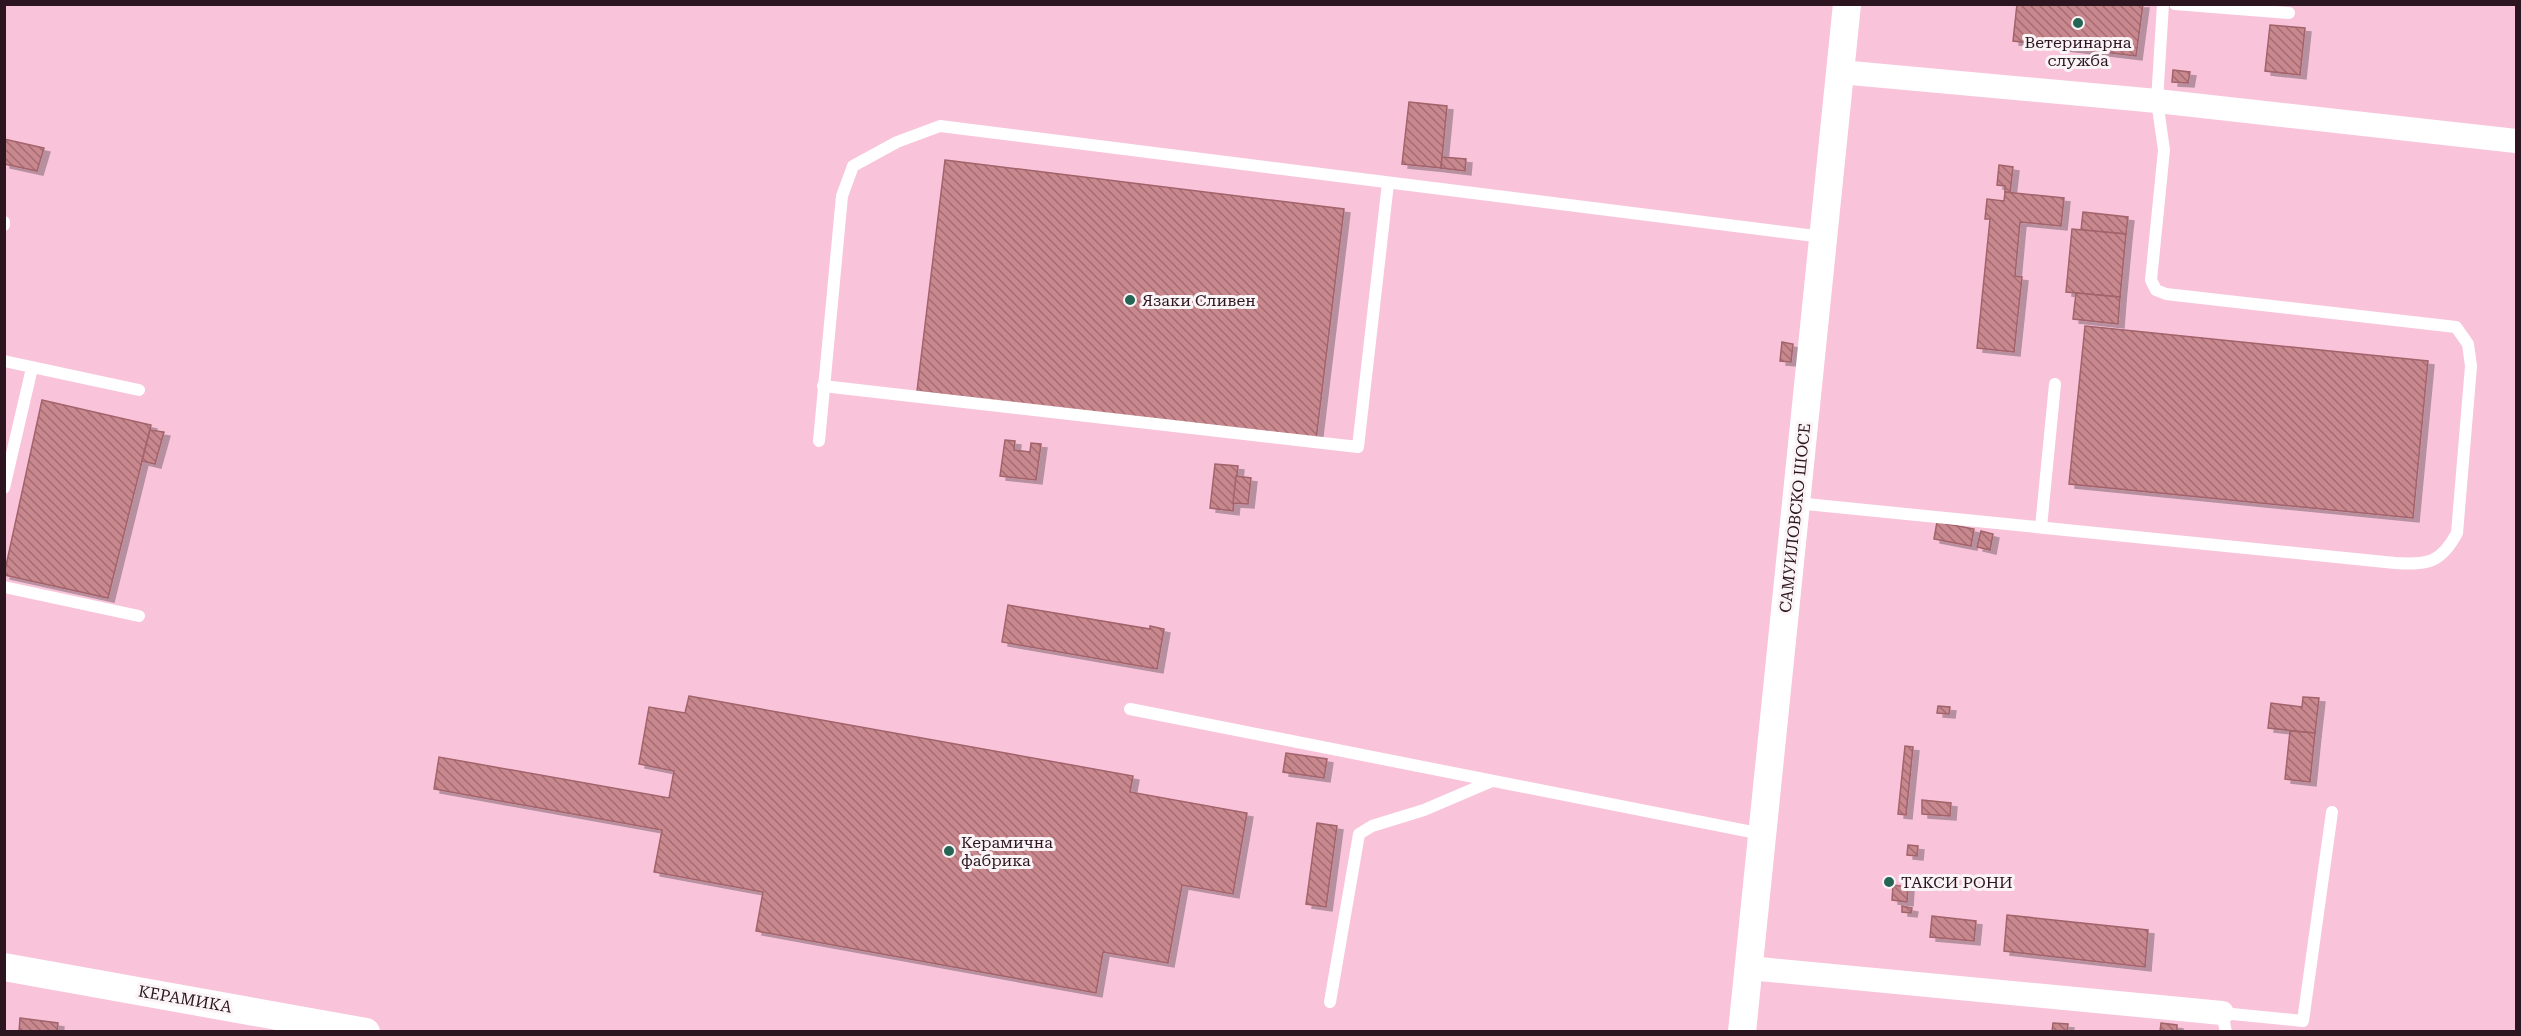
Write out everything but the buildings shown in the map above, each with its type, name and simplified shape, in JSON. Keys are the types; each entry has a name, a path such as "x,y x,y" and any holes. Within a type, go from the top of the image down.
{"street":[{"name":"САМУИЛОВСКО ШОСЕ","path":"1742,1032 1847,4"},
{"path":"1840,72 2157,100 2517,141"},
{"name":"КЕРАМИКА","path":"4,967 366,1032"},
{"path":"1749,968 2224,1022"}],"lane":[{"path":"1796,503 2416,565 2434,560 2447,550 2457,532 2471,366 2468,344 2456,327 2166,294 2156,290 2151,280 2164,150 2157,100 2163,4"},
{"path":"2175,4 2289,13"},
{"path":"819,441 842,196 853,166 897,142 940,126 1823,237"},
{"path":"824,386 1358,447 1388,183"},
{"path":"4,361 139,390"},
{"path":"4,488 32,368"},
{"path":"2041,527 2055,384"},
{"path":"4,586 139,616"},
{"path":"1130,710 1762,834"},
{"path":"1330,1002 1359,834 1372,826 1424,810 1492,781"},
{"path":"2224,1022 2303,1021 2332,812"}],"place":[{"name":"Ветеринарна служба","path":"2078,23"},
{"name":"Язаки Сливен","path":"1130,300"},
{"name":"Керамична фабрика","path":"949,851"},
{"name":"ТАКСИ РОНИ","path":"1889,882"}]}
